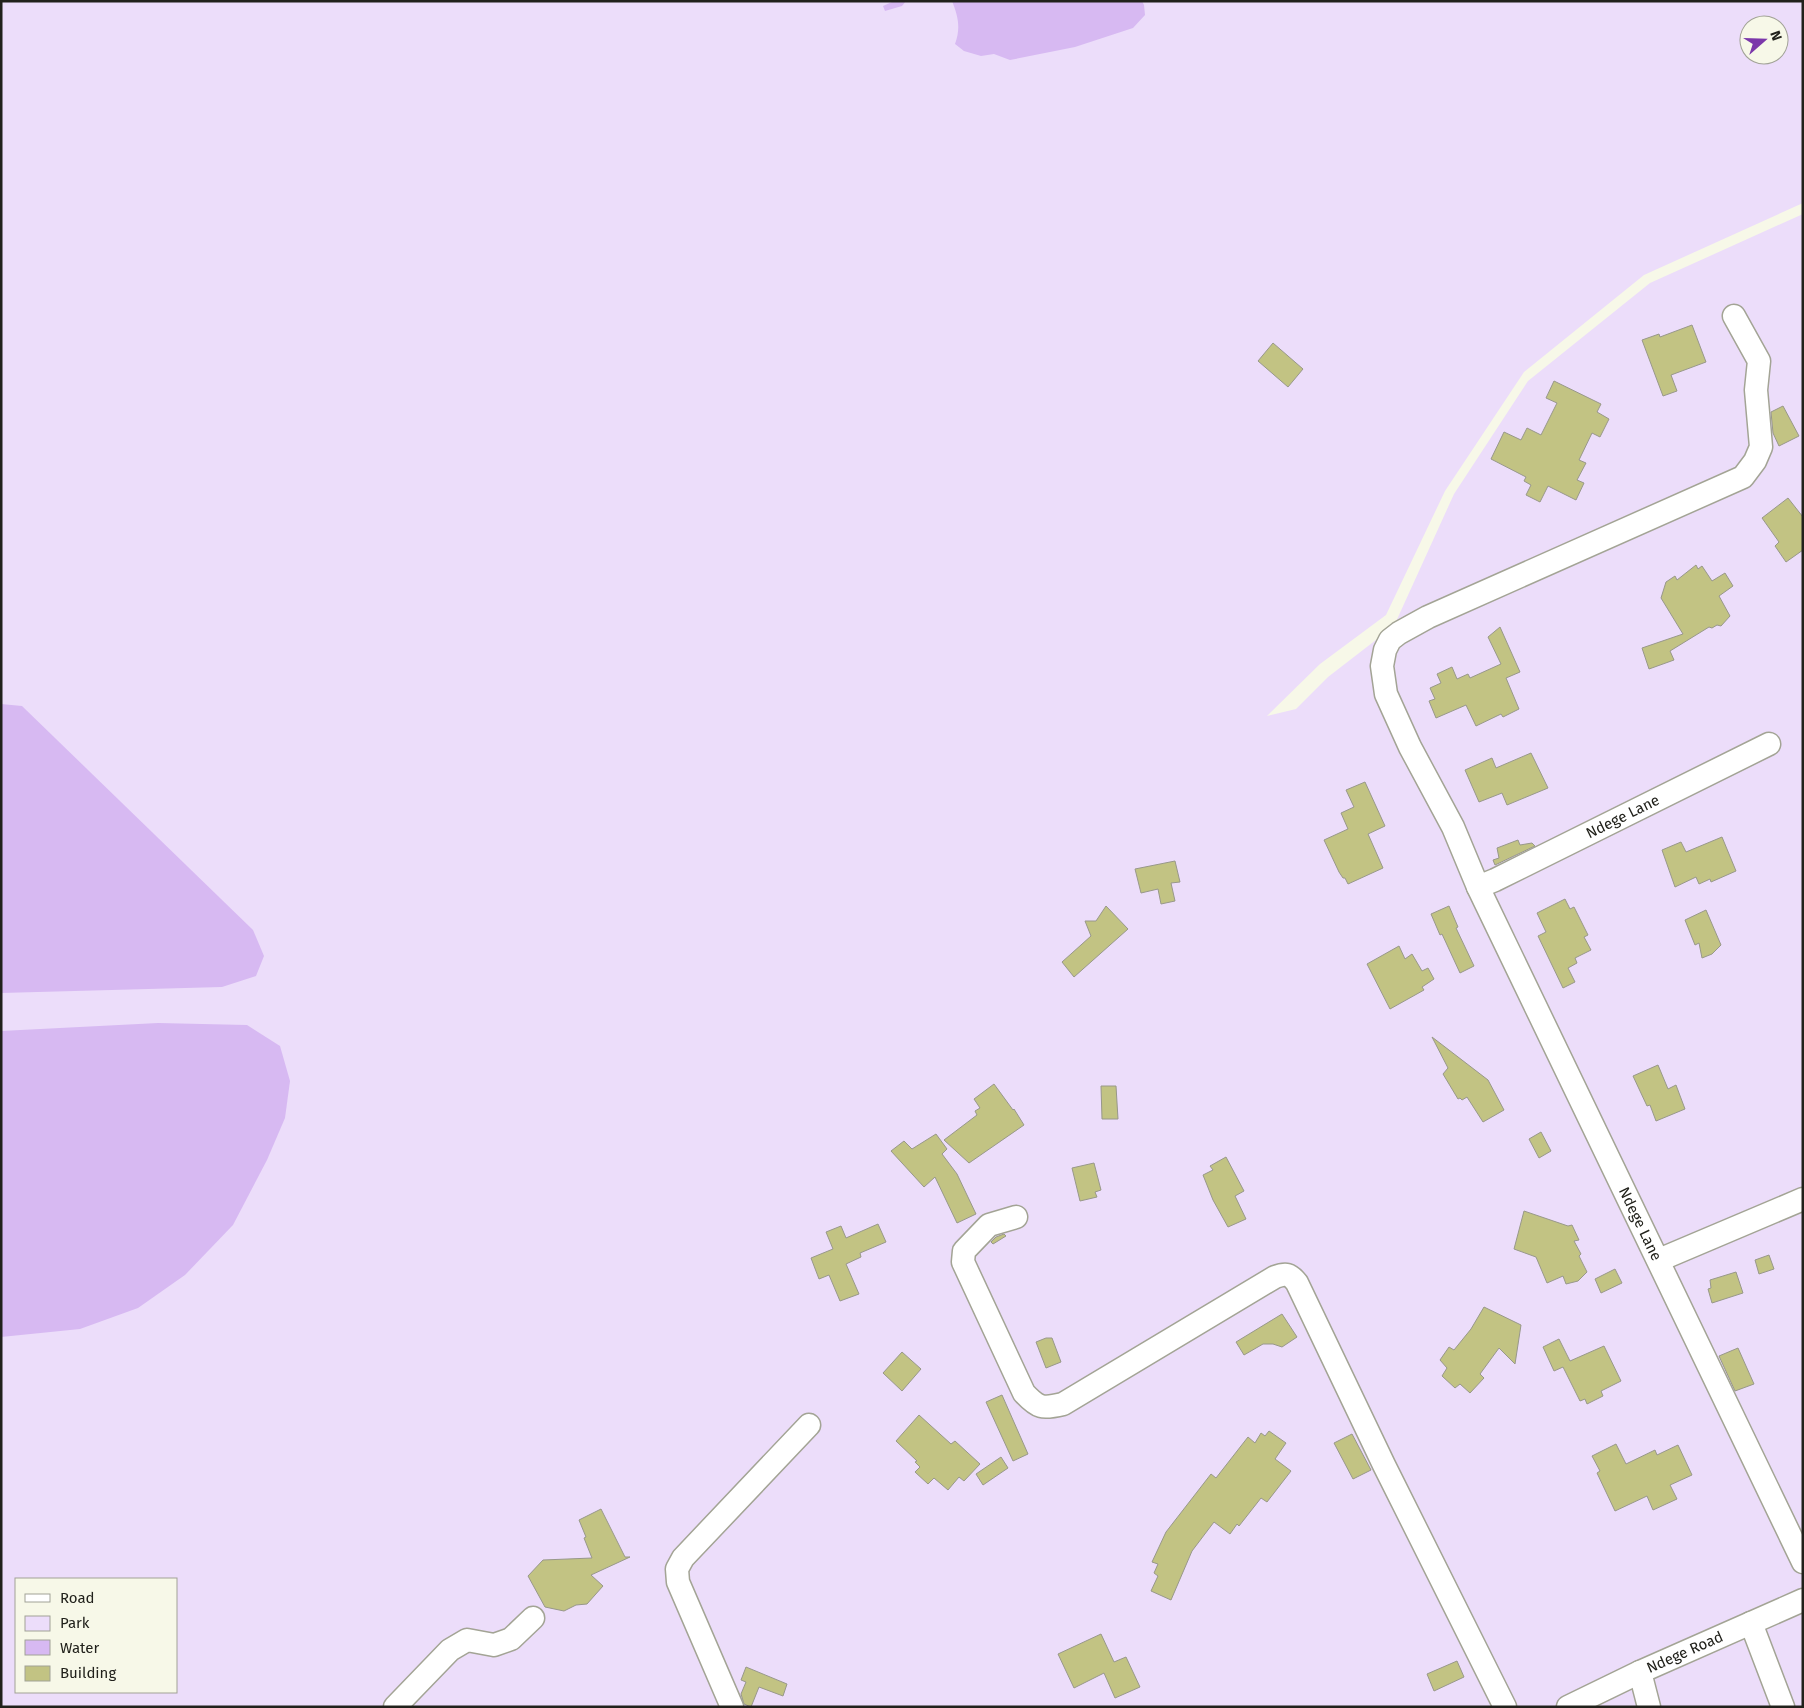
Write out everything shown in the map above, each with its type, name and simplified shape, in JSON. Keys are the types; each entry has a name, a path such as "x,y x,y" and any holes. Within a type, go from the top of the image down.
{"street":[{"name":"Ndege Lane","path":"1734,316 1759,361 1756,390 1761,447 1755,461 1743,477 1428,617 1390,640 1385,650 1382,666 1386,694 1410,747 1453,827 1478,887 1803,1562"},
{"name":"Ndege Lane","path":"1478,887 1769,744"},
{"path":"1658,1260 1803,1200"},
{"path":"1016,1218 989,1225 964,1251 964,1262 1024,1393 1035,1404 1051,1406 1063,1404 1276,1277 1284,1274 1292,1276 1505,1707"},
{"path":"732,1707 678,1582 677,1569 682,1558 809,1425"},
{"name":"Ndege Road","path":"1568,1707 1640,1672 1803,1600"},
{"path":"395,1707 450,1650 467,1640 494,1645 512,1639 533,1618"},
{"path":"1751,1623 1783,1707"},
{"path":"1640,1672 1649,1707"}],"green space":[{"path":"1,1 1803,1 1803,203 1644,275 1524,372 1445,491 1386,615 1320,664 1267,716 1296,709 1328,677 1394,626 1454,494 1528,381 1650,283 1803,214 1803,1707 1,1707"}],"water":[{"path":"894,1 906,1 902,6 885,11 883,6"},
{"path":"952,1 1142,1 1145,15 1133,28 1075,47 1010,60 994,54 981,56 964,51 955,44 958,22"},
{"path":"1,704 22,706 253,930 264,956 256,976 222,987 1,993"},
{"path":"158,1023 247,1025 280,1046 290,1081 285,1118 267,1160 233,1225 185,1275 138,1308 80,1329 1,1337 1,1031"}],"building":[{"path":"1692,325 1706,362 1671,375 1677,391 1663,396 1642,340 1659,334 1660,337"},
{"path":"1273,343 1303,369 1288,387 1258,361"},
{"path":"1554,381 1601,404 1597,412 1609,419 1600,437 1592,433 1579,460 1586,463 1577,480 1584,483 1576,500 1548,486 1540,502 1526,495 1531,485 1524,481 1526,477 1491,459 1504,432 1521,440 1527,428 1541,435 1557,403 1546,398"},
{"path":"1783,406 1799,436 1779,446 1773,433 1771,412"},
{"path":"1788,498 1803,517 1803,550 1786,562 1775,546 1779,542 1762,518"},
{"path":"1696,565 1698,569 1702,566 1712,581 1725,573 1733,586 1719,596 1730,616 1721,626 1709,627 1670,651 1674,660 1649,669 1642,648 1683,634 1661,598 1666,582 1675,576 1677,580"},
{"path":"1500,627 1520,672 1506,678 1519,709 1503,717 1501,714 1476,726 1466,705 1436,718 1429,701 1435,699 1430,688 1441,683 1437,674 1452,667 1457,679 1468,674 1470,678 1501,664 1488,637"},
{"path":"1531,753 1548,788 1507,805 1502,793 1479,802 1465,770 1492,758 1496,768"},
{"path":"1365,782 1385,826 1368,834 1383,868 1348,884 1339,872 1324,840 1348,829 1341,813 1354,807 1346,790"},
{"path":"1722,837 1736,871 1711,882 1710,879 1699,884 1696,877 1675,887 1662,850 1681,842 1686,852"},
{"path":"1518,840 1520,845 1532,843 1535,846 1495,865 1493,860 1499,858 1497,848"},
{"path":"1175,861 1180,882 1171,883 1175,901 1161,904 1158,889 1141,893 1135,869"},
{"path":"1565,899 1570,909 1574,907 1588,935 1584,937 1591,950 1575,958 1577,963 1568,968 1575,982 1563,988 1538,936 1546,932 1537,913"},
{"path":"1106,906 1128,929 1074,977 1062,962 1091,936 1085,921 1096,921"},
{"path":"1449,906 1458,927 1456,928 1474,966 1460,973 1431,914"},
{"path":"1706,910 1721,945 1712,954 1702,958 1699,943 1695,945 1685,920"},
{"path":"1399,946 1405,959 1412,954 1422,971 1428,968 1434,979 1422,987 1424,990 1390,1009 1367,964"},
{"path":"1432,1037 1488,1080 1504,1110 1483,1122 1467,1097 1462,1100 1458,1099 1443,1074 1448,1068"},
{"path":"1658,1065 1668,1089 1676,1085 1685,1109 1656,1121 1650,1105 1647,1106 1633,1076"},
{"path":"994,1084 1024,1125 969,1163 944,1140 977,1115 975,1111 980,1108 974,1099"},
{"path":"1101,1086 1116,1086 1118,1119 1102,1119"},
{"path":"1541,1132 1551,1151 1539,1158 1529,1139"},
{"path":"936,1134 947,1149 942,1154 957,1174 976,1214 957,1223 935,1177 924,1187 891,1151 904,1141 912,1149"},
{"path":"1226,1157 1244,1191 1235,1196 1246,1219 1228,1227 1213,1200 1203,1175 1213,1170 1210,1166"},
{"path":"1094,1163 1101,1190 1095,1192 1097,1197 1080,1201 1072,1168"},
{"path":"1524,1211 1568,1226 1572,1225 1579,1240 1574,1241 1587,1272 1578,1281 1566,1284 1563,1276 1547,1283 1536,1257 1514,1249"},
{"path":"878,1224 886,1242 860,1253 861,1257 846,1264 859,1294 840,1301 829,1275 819,1279 811,1258 833,1249 826,1232 841,1226 846,1238"},
{"path":"1004,1234 1006,1236 993,1244 991,1242 996,1237"},
{"path":"1769,1255 1774,1269 1759,1274 1755,1260"},
{"path":"1615,1269 1622,1283 1601,1293 1595,1279"},
{"path":"1736,1272 1743,1293 1712,1303 1708,1289 1711,1288 1710,1280"},
{"path":"1484,1307 1521,1325 1515,1364 1499,1348 1480,1374 1484,1378 1470,1393 1460,1384 1455,1388 1442,1376 1447,1368 1440,1360 1449,1347 1454,1350 1471,1329"},
{"path":"1282,1314 1297,1337 1282,1347 1273,1344 1263,1344 1244,1355 1236,1342"},
{"path":"1052,1338 1061,1362 1046,1368 1036,1342"},
{"path":"1559,1339 1570,1361 1604,1346 1621,1381 1601,1391 1603,1396 1587,1404 1585,1399 1580,1401 1563,1367 1554,1371 1543,1347"},
{"path":"1738,1348 1754,1384 1735,1391 1719,1356"},
{"path":"902,1352 921,1369 902,1391 883,1373"},
{"path":"1002,1395 1028,1454 1013,1461 986,1402"},
{"path":"919,1415 951,1444 955,1441 980,1464 964,1481 959,1477 948,1490 934,1478 928,1484 915,1472 920,1467 915,1462 917,1461 896,1441"},
{"path":"1269,1431 1286,1443 1275,1459 1291,1471 1267,1502 1261,1498 1239,1526 1237,1524 1230,1534 1214,1522 1192,1551 1171,1600 1151,1591 1158,1576 1154,1573 1158,1564 1152,1562 1166,1532 1211,1474 1216,1478 1248,1437 1255,1443 1261,1433 1265,1436"},
{"path":"1352,1434 1371,1470 1353,1479 1334,1443"},
{"path":"1616,1444 1626,1464 1655,1450 1657,1455 1678,1445 1692,1475 1670,1485 1677,1499 1653,1510 1647,1496 1615,1511 1597,1473 1600,1471 1592,1456"},
{"path":"1001,1457 1008,1468 983,1485 976,1474"},
{"path":"601,1509 625,1557 630,1557 591,1575 603,1586 587,1604 576,1605 564,1611 545,1607 528,1576 543,1560 592,1558 579,1520"},
{"path":"1101,1634 1114,1662 1126,1657 1140,1687 1115,1698 1104,1673 1074,1688 1058,1654"},
{"path":"1457,1661 1464,1677 1434,1691 1427,1674"},
{"path":"746,1667 787,1684 783,1696 759,1687 751,1707 744,1704 741,1694 746,1682 741,1680"}]}
